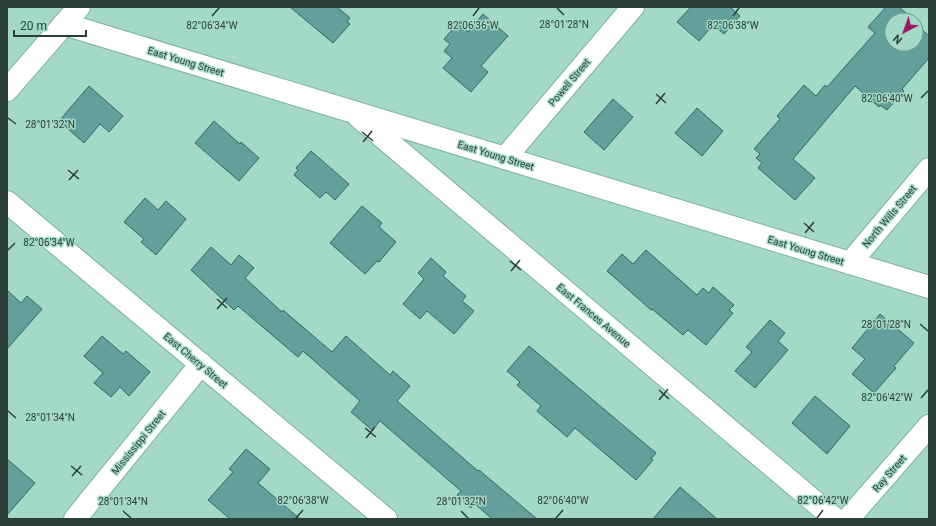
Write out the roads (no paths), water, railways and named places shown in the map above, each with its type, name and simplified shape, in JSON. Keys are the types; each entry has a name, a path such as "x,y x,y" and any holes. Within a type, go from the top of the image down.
{"street":[{"path":"7,90 79,7"},
{"name":"Powell Street","path":"505,158 633,7"},
{"name":"East Young Street","path":"64,24 929,287"},
{"name":"East Frances Avenue","path":"352,112 836,519"},
{"name":"North Wills Street","path":"850,263 929,169"},
{"name":"East Cherry Street","path":"7,202 386,519"},
{"name":"Mississippi Street","path":"74,519 201,364"},
{"name":"Ray Street","path":"848,519 929,426"}]}
